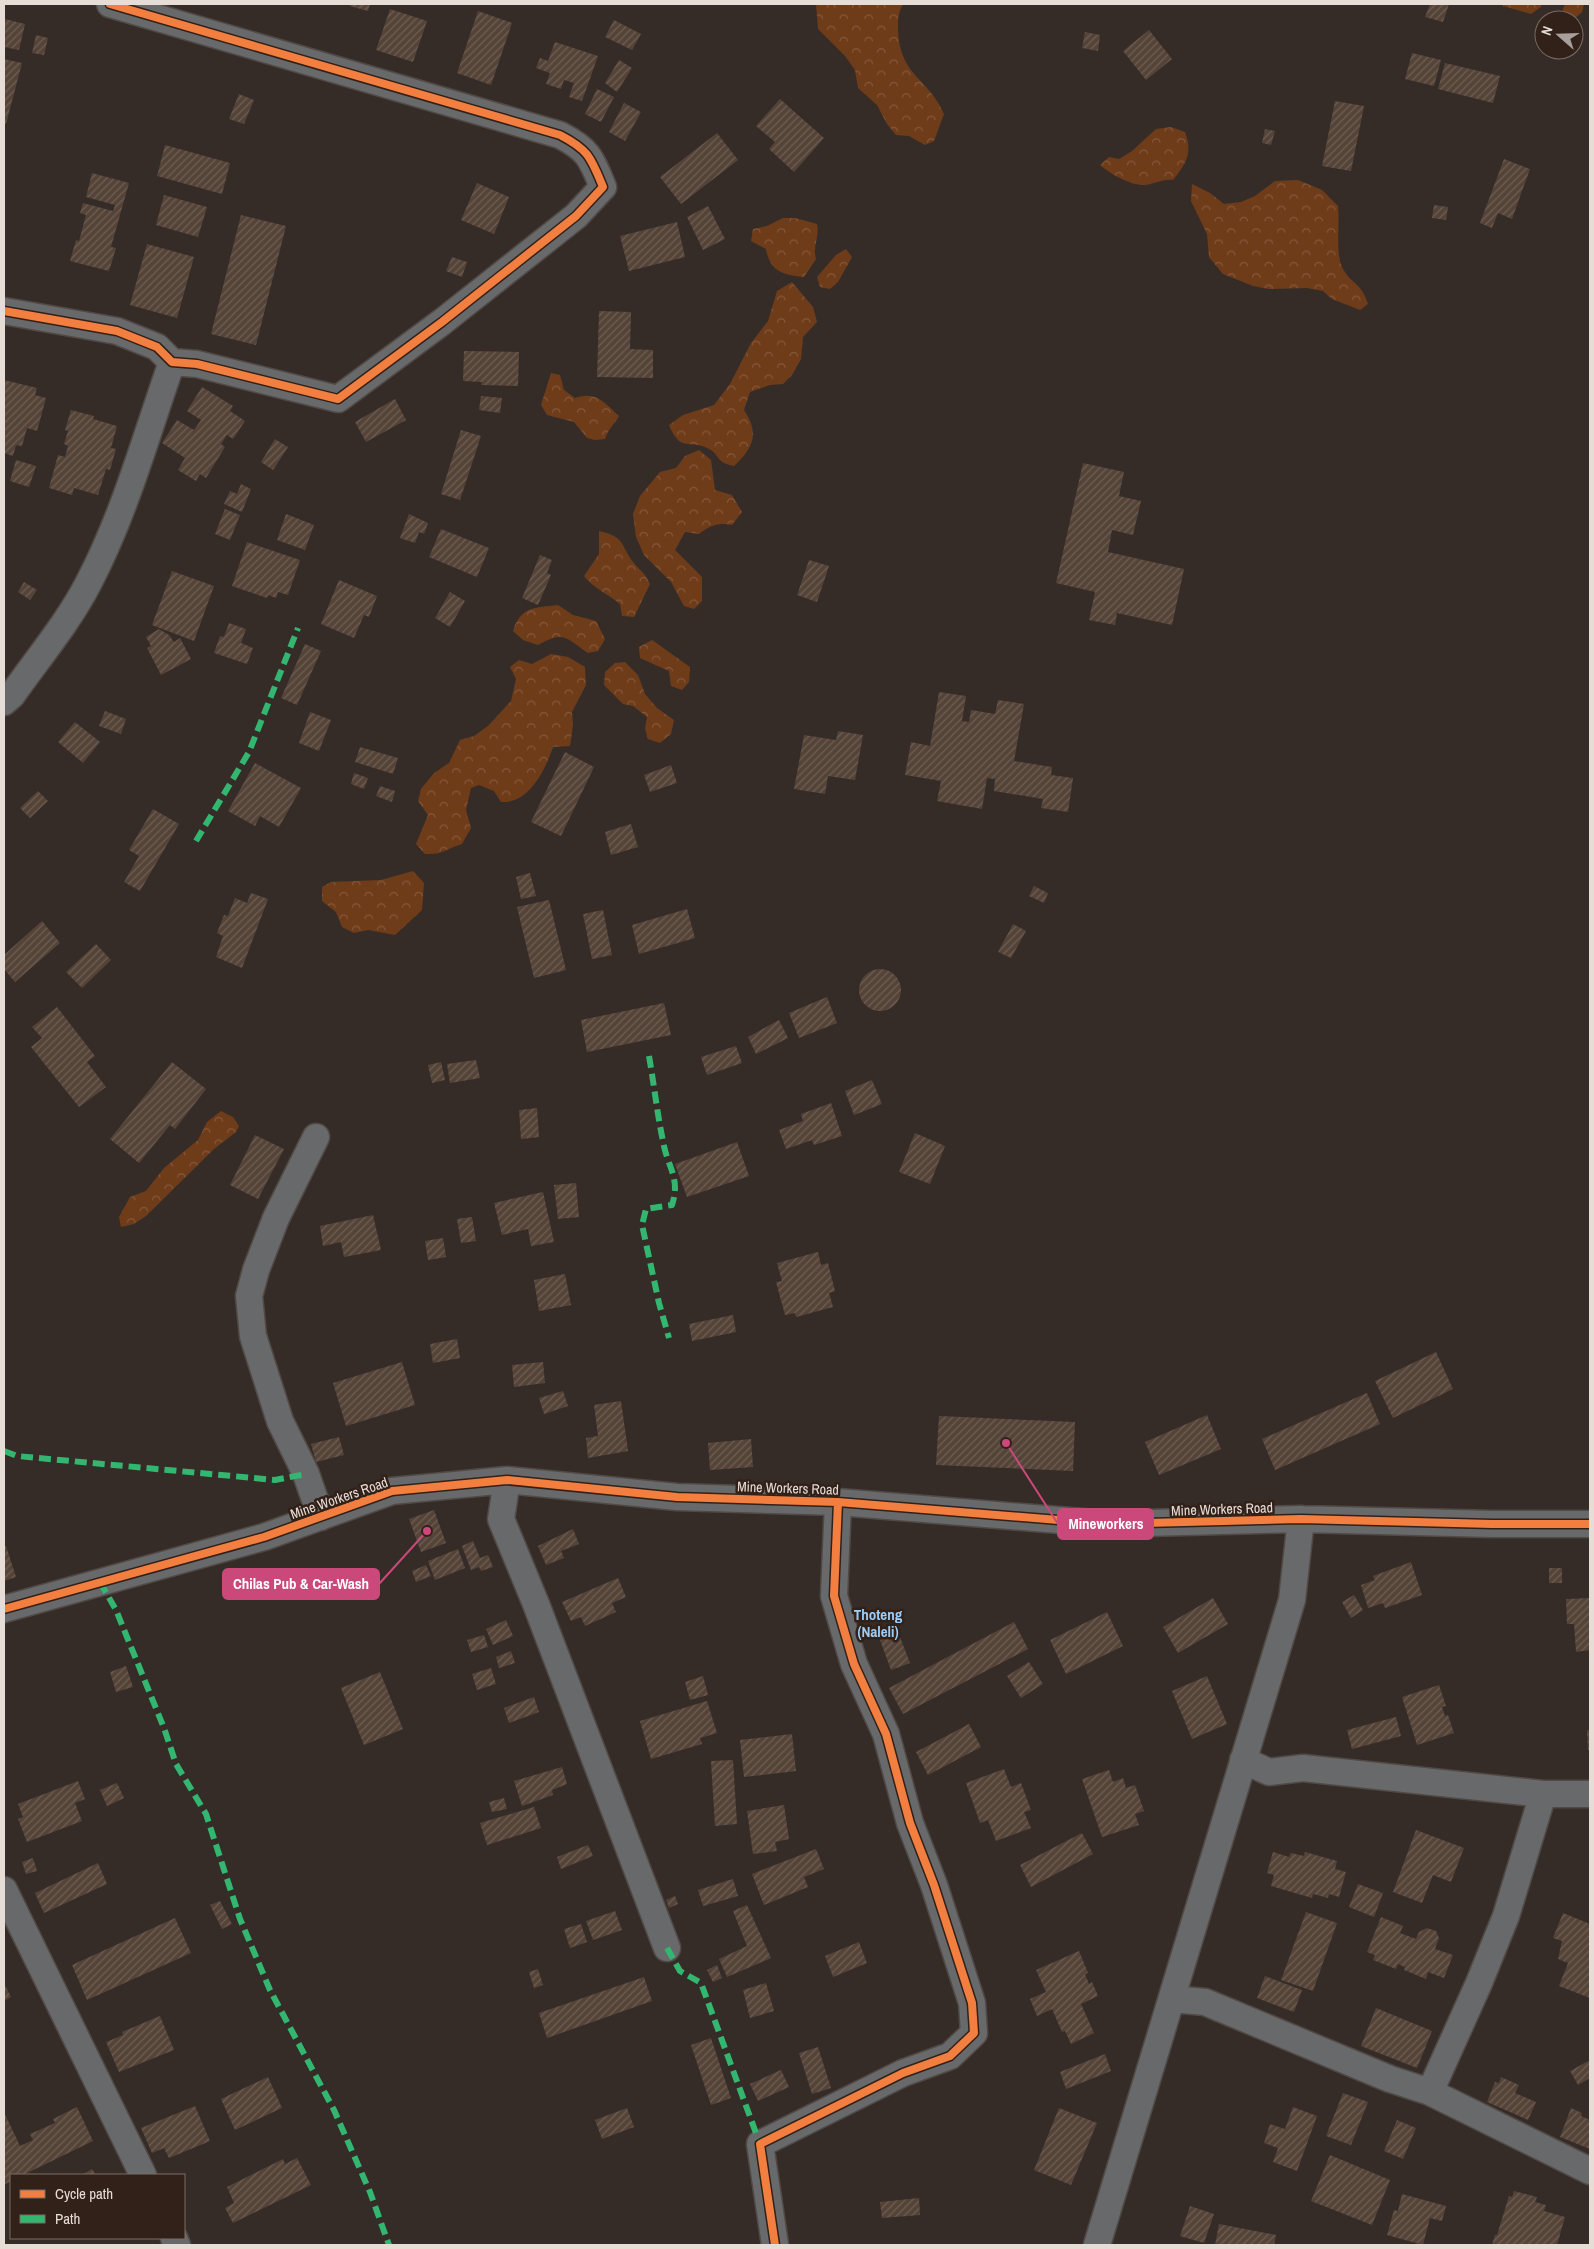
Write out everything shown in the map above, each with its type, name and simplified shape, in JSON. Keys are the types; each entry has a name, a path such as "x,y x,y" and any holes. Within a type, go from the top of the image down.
{"street":[{"path":"4,311 117,331 157,347 172,362 196,364 338,399 442,322 561,228 576,216 603,188 592,160 579,144 560,134 110,4"},
{"path":"4,702 12,695 68,617 88,583 114,528 172,362"},
{"path":"316,1137 276,1218 256,1270 249,1296 253,1336 280,1422 306,1474 321,1518"},
{"path":"507,1480 501,1519 536,1604 667,1948"},
{"name":"Mine Workers Road","path":"4,1609 264,1537 392,1491 507,1480 676,1497 838,1502 1106,1524 1301,1519 1492,1524 1590,1524"},
{"path":"775,2245 760,2144 903,2073 950,2056 974,2033 972,2003 934,1885 910,1823 886,1734 854,1664 834,1596 838,1502"},
{"path":"1097,2245 1292,1600 1301,1519"},
{"path":"1243,1760 1269,1772 1303,1768 1543,1794 1590,1794"},
{"path":"1430,2092 1479,1983 1506,1916 1543,1794"},
{"path":"4,1890 143,2174"},
{"path":"1172,1999 1205,2002 1390,2079 1430,2092 1590,2171"}],"green space":[{"path":"816,4 903,4 900,10 898,30 904,58 909,68 931,92 944,114 934,141 925,145 909,136 896,135 887,124 877,105 858,88 855,70 845,56 818,29"},
{"path":"1503,4 1541,4 1541,7 1534,10 1531,14 1503,6"},
{"path":"1565,4 1584,4 1582,10 1563,10"},
{"path":"1171,127 1185,132 1188,146 1185,163 1173,180 1146,185 1134,184 1115,176 1100,165 1109,157 1119,159 1132,151 1156,129"},
{"path":"1298,180 1322,190 1338,206 1339,256 1346,274 1359,287 1368,304 1360,310 1332,299 1323,291 1307,288 1269,289 1253,286 1223,274 1209,257 1207,234 1191,201 1192,184 1210,193 1224,204 1241,202 1255,196 1275,181"},
{"path":"783,218 795,218 817,224 816,259 804,277 779,271 771,263 766,249 751,241 753,229 767,226"},
{"path":"846,249 852,257 838,282 830,289 820,287 817,277 836,255"},
{"path":"792,282 813,307 817,322 803,337 801,359 792,375 783,384 770,385 750,392 744,410 752,426 753,434 750,447 746,453 734,466 721,461 709,449 682,442 673,434 669,425 683,415 714,405 730,384 751,343 768,321 777,291"},
{"path":"551,373 560,375 564,390 575,398 589,396 599,399 619,416 605,439 595,440 587,438 574,422 547,415 541,405"},
{"path":"699,450 711,460 715,490 732,495 742,512 732,525 714,525 699,534 685,532 675,550 702,577 702,601 694,609 684,606 671,582 644,555 636,537 633,514 640,496 660,472 676,468 685,456"},
{"path":"599,531 614,536 621,542 650,584 634,617 622,616 620,604 584,576 599,554"},
{"path":"558,605 573,615 596,621 605,639 598,651 588,653 569,640 559,637 538,645 523,640 513,631 520,617 530,610"},
{"path":"652,640 690,667 689,682 682,690 671,686 669,671 640,658 639,647"},
{"path":"551,654 568,657 585,667 586,685 572,712 573,725 570,746 553,747 540,775 528,792 511,801 501,802 494,791 479,785 471,788 466,810 471,828 462,844 440,853 425,854 416,844 428,815 418,801 421,789 434,773 449,763 460,740 474,736 488,726 511,701 516,679 510,667 519,660 532,664"},
{"path":"625,662 638,675 645,694 657,708 674,720 671,734 660,743 648,739 645,729 647,717 633,706 623,704 604,685 605,672 615,663"},
{"path":"413,871 424,883 422,910 395,935 368,930 354,933 342,927 336,912 322,901 322,887 331,882 381,880"},
{"path":"221,1111 233,1117 239,1126 236,1132 214,1149 146,1216 134,1224 121,1227 119,1217 130,1197 146,1191 164,1168 198,1140 207,1122"}],"building":[{"path":"350,4 370,4 368,11 350,6"},
{"path":"1430,4 1449,4 1443,22 1425,17"},
{"path":"390,9 427,21 413,62 376,50"},
{"path":"478,11 512,23 491,85 457,73"},
{"path":"5,19 25,24 19,50 4,47"},
{"path":"614,20 641,34 632,50 605,37"},
{"path":"1149,30 1172,59 1146,80 1123,51"},
{"path":"1085,32 1100,35 1098,51 1082,48"},
{"path":"36,35 48,38 44,55 32,53"},
{"path":"555,42 598,56 582,101 569,97 574,83 564,80 561,89 546,84 550,73 536,68 540,58 548,61"},
{"path":"1412,53 1441,60 1434,86 1405,79"},
{"path":"4,59 22,63 6,124 4,123"},
{"path":"619,60 632,68 617,92 605,83"},
{"path":"1445,63 1500,76 1493,103 1438,89"},
{"path":"597,89 614,97 601,122 585,114"},
{"path":"239,94 254,100 244,124 229,119"},
{"path":"780,99 824,138 794,172 769,149 775,142 756,126"},
{"path":"1335,101 1364,106 1351,171 1322,166"},
{"path":"624,103 641,112 625,141 609,132"},
{"path":"1265,129 1275,131 1271,145 1262,143"},
{"path":"717,133 738,160 681,204 660,177"},
{"path":"165,145 230,163 222,194 157,176"},
{"path":"1504,159 1530,169 1512,219 1498,213 1492,228 1480,223"},
{"path":"92,173 129,183 111,247 116,248 109,271 70,261 76,240 79,241 86,215 80,213 83,203 113,211 115,205 86,197"},
{"path":"477,183 509,197 494,234 461,220"},
{"path":"164,195 207,207 198,237 156,225"},
{"path":"1434,205 1448,207 1446,220 1432,218"},
{"path":"708,206 725,239 703,250 687,217"},
{"path":"241,215 286,226 256,345 211,334"},
{"path":"677,222 685,257 629,271 620,236"},
{"path":"147,244 194,257 177,318 130,305"},
{"path":"452,257 467,262 462,277 446,271"},
{"path":"599,311 631,312 630,349 653,350 653,378 597,377"},
{"path":"464,351 519,352 518,386 481,385 482,382 463,381"},
{"path":"4,380 37,388 35,395 46,398 37,431 27,428 22,446 16,445 13,456 4,453"},
{"path":"202,387 233,406 230,411 245,421 233,439 227,435 221,444 225,447 206,478 200,474 196,481 178,470 185,458 162,443 177,420 194,430 201,420 187,411"},
{"path":"481,396 502,398 500,413 479,410"},
{"path":"395,399 406,420 366,442 355,422"},
{"path":"71,410 94,416 93,419 117,426 111,448 116,449 110,470 106,469 98,495 74,488 72,495 49,488 58,455 65,457 68,446 64,444 68,431 65,430"},
{"path":"461,430 481,436 460,500 441,494"},
{"path":"275,439 288,447 273,470 261,462"},
{"path":"16,460 36,466 29,487 10,481"},
{"path":"1083,463 1124,472 1119,496 1141,501 1133,535 1112,530 1108,552 1184,569 1172,625 1117,613 1115,625 1089,620 1095,592 1056,583"},
{"path":"241,484 251,489 242,512 224,504 230,491 237,494"},
{"path":"225,509 240,515 230,540 215,534"},
{"path":"286,514 314,525 305,550 277,540"},
{"path":"409,514 428,523 424,534 419,532 415,543 400,538"},
{"path":"441,529 489,548 477,577 429,557"},
{"path":"247,542 300,560 288,595 278,592 276,598 268,595 267,598 232,586"},
{"path":"540,555 552,560 547,573 551,575 538,605 522,598"},
{"path":"809,560 829,566 817,602 797,595"},
{"path":"172,571 214,586 194,641 152,625"},
{"path":"339,580 377,596 369,617 364,615 354,638 321,624"},
{"path":"24,582 37,590 30,600 18,592"},
{"path":"450,592 465,601 450,627 435,618"},
{"path":"229,623 246,629 241,643 253,648 247,664 214,653 220,636 224,637"},
{"path":"159,629 169,635 174,642 180,638 191,659 161,675 147,648 151,646 146,637"},
{"path":"305,644 321,651 297,705 281,698"},
{"path":"939,692 966,696 962,721 969,722 971,710 995,714 998,700 1024,704 1014,761 1052,767 1051,775 1073,778 1068,812 1041,808 1043,799 994,791 995,779 987,778 982,809 937,801 941,781 905,775 911,742 930,746"},
{"path":"105,711 126,719 121,734 99,726"},
{"path":"310,712 331,720 319,751 299,743"},
{"path":"75,722 100,742 83,763 58,742"},
{"path":"838,731 863,735 855,780 828,776 825,794 794,789 804,735 836,740"},
{"path":"360,747 398,758 393,774 355,762"},
{"path":"565,752 594,767 561,836 531,822"},
{"path":"255,763 301,788 279,827 260,816 255,826 228,811"},
{"path":"671,765 677,783 650,792 644,775"},
{"path":"354,773 368,778 364,789 351,784"},
{"path":"380,786 395,791 392,802 376,796"},
{"path":"38,791 48,801 30,818 20,808"},
{"path":"153,809 179,824 140,891 124,882 139,856 129,850"},
{"path":"631,824 638,847 611,855 605,832"},
{"path":"530,873 536,896 521,899 516,877"},
{"path":"1034,886 1048,893 1044,903 1029,896"},
{"path":"251,893 268,899 242,968 216,957 223,936 217,933 224,915 228,916 235,898 247,903"},
{"path":"549,900 566,970 534,978 517,907"},
{"path":"687,909 695,938 639,954 632,925"},
{"path":"603,910 612,955 592,959 583,914"},
{"path":"42,921 60,943 15,982 4,969 4,955"},
{"path":"1013,924 1026,931 1011,958 998,952"},
{"path":"96,944 111,960 82,988 66,972"},
{"path":"876,969 884,969 895,975 901,990 895,1005 884,1011 876,1011 865,1005 859,994 859,986 865,975"},
{"path":"827,997 837,1023 799,1038 789,1013"},
{"path":"664,1003 671,1035 587,1052 581,1020"},
{"path":"57,1007 95,1056 87,1062 106,1087 79,1107 31,1047 42,1038 32,1027"},
{"path":"779,1020 788,1038 756,1054 748,1037"},
{"path":"736,1046 742,1063 707,1075 701,1057"},
{"path":"476,1060 480,1078 450,1083 447,1064"},
{"path":"172,1062 206,1089 175,1129 170,1125 139,1163 110,1139"},
{"path":"441,1062 445,1080 432,1083 428,1065"},
{"path":"872,1080 882,1104 854,1115 845,1091"},
{"path":"831,1103 842,1136 814,1145 812,1140 786,1149 779,1130 803,1121 801,1114"},
{"path":"537,1108 539,1137 521,1139 519,1110"},
{"path":"915,1133 945,1146 930,1184 899,1172"},
{"path":"255,1135 284,1149 258,1199 230,1185"},
{"path":"737,1142 749,1176 687,1197 675,1164"},
{"path":"576,1183 579,1217 558,1219 554,1185"},
{"path":"543,1192 554,1242 531,1246 528,1229 502,1235 494,1203"},
{"path":"373,1215 381,1250 344,1257 341,1242 323,1246 320,1226"},
{"path":"472,1217 476,1241 461,1243 457,1219"},
{"path":"443,1238 446,1257 428,1260 425,1241"},
{"path":"818,1252 821,1265 828,1263 835,1291 829,1293 833,1307 796,1317 795,1313 785,1315 776,1282 782,1281 777,1263"},
{"path":"565,1274 571,1305 539,1311 534,1280"},
{"path":"733,1315 736,1332 692,1341 689,1324"},
{"path":"457,1339 460,1358 433,1363 430,1344"},
{"path":"1436,1352 1453,1389 1393,1418 1375,1381"},
{"path":"402,1362 415,1405 346,1426 333,1383"},
{"path":"543,1362 545,1383 514,1387 512,1365"},
{"path":"563,1391 568,1406 544,1414 539,1398"},
{"path":"1367,1393 1380,1424 1275,1470 1262,1439"},
{"path":"621,1401 628,1451 588,1458 586,1438 598,1436 594,1405"},
{"path":"1207,1415 1221,1449 1159,1475 1145,1442"},
{"path":"939,1416 1075,1422 1073,1471 936,1465"},
{"path":"339,1437 344,1455 316,1462 311,1444"},
{"path":"751,1439 753,1467 710,1470 708,1443"},
{"path":"434,1510 446,1543 421,1552 409,1519"},
{"path":"573,1529 579,1544 561,1551 564,1558 546,1565 538,1546"},
{"path":"473,1541 480,1558 488,1555 493,1567 481,1571 479,1567 471,1570 462,1546"},
{"path":"6,1546 16,1577 4,1581 4,1547"},
{"path":"458,1549 465,1568 435,1580 428,1561"},
{"path":"1411,1562 1422,1595 1385,1608 1383,1603 1368,1608 1361,1585 1375,1580 1373,1576"},
{"path":"426,1565 431,1576 416,1582 412,1571"},
{"path":"1549,1568 1562,1568 1562,1583 1549,1583"},
{"path":"618,1578 626,1597 612,1603 616,1612 585,1626 581,1617 571,1621 562,1602"},
{"path":"1354,1595 1363,1610 1351,1618 1342,1602"},
{"path":"1213,1598 1228,1624 1178,1653 1163,1627"},
{"path":"1590,1598 1590,1650 1576,1652 1574,1624 1567,1624 1566,1599"},
{"path":"1107,1612 1123,1646 1066,1674 1050,1640"},
{"path":"506,1620 513,1636 493,1645 486,1629"},
{"path":"1014,1622 1028,1649 903,1714 889,1688"},
{"path":"898,1632 910,1663 891,1670 880,1640"},
{"path":"484,1635 488,1647 471,1652 467,1640"},
{"path":"511,1651 515,1663 499,1668 496,1657"},
{"path":"1029,1662 1043,1684 1021,1698 1007,1676"},
{"path":"126,1666 133,1687 116,1692 110,1672"},
{"path":"491,1668 496,1684 477,1690 472,1674"},
{"path":"380,1672 403,1729 364,1745 341,1688"},
{"path":"703,1676 708,1695 690,1700 685,1682"},
{"path":"1207,1676 1227,1724 1192,1739 1172,1691"},
{"path":"1439,1685 1446,1706 1442,1707 1445,1716 1448,1715 1454,1733 1417,1745 1402,1697"},
{"path":"534,1697 539,1712 509,1723 504,1708"},
{"path":"707,1701 717,1733 700,1738 702,1744 651,1759 640,1721"},
{"path":"1396,1717 1401,1736 1352,1749 1347,1730"},
{"path":"969,1724 981,1747 928,1775 916,1752"},
{"path":"1587,1730 1590,1730 1590,1750 1588,1750"},
{"path":"792,1734 796,1771 744,1777 740,1740"},
{"path":"733,1760 737,1824 715,1826 711,1761"},
{"path":"562,1767 567,1784 552,1790 553,1795 522,1806 514,1781"},
{"path":"1004,1769 1011,1787 1021,1783 1031,1810 1024,1812 1031,1828 996,1841 988,1820 980,1823 966,1783"},
{"path":"1109,1770 1113,1782 1123,1778 1126,1788 1135,1785 1144,1811 1135,1814 1139,1825 1102,1837 1082,1779"},
{"path":"78,1781 85,1799 75,1803 82,1821 27,1842 18,1819 23,1817 18,1804"},
{"path":"117,1783 124,1798 107,1806 100,1790"},
{"path":"504,1798 507,1809 492,1812 489,1802"},
{"path":"784,1805 789,1839 775,1842 777,1851 753,1854 747,1811"},
{"path":"534,1807 541,1828 487,1845 480,1823"},
{"path":"1416,1830 1464,1848 1451,1882 1433,1875 1422,1903 1393,1892"},
{"path":"1082,1833 1093,1854 1031,1887 1020,1865"},
{"path":"588,1845 593,1856 561,1869 557,1857"},
{"path":"816,1849 824,1869 804,1877 808,1887 764,1905 752,1874"},
{"path":"1273,1852 1289,1857 1291,1853 1304,1856 1305,1852 1337,1861 1335,1869 1346,1872 1339,1897 1329,1894 1328,1898 1313,1894 1312,1898 1271,1886 1274,1875 1267,1873"},
{"path":"33,1858 37,1871 26,1874 22,1862"},
{"path":"98,1863 107,1884 44,1913 35,1893"},
{"path":"733,1879 738,1896 703,1906 698,1890"},
{"path":"1358,1884 1383,1893 1374,1917 1349,1907"},
{"path":"675,1896 678,1904 669,1908 666,1900"},
{"path":"220,1901 232,1924 222,1929 210,1905"},
{"path":"747,1905 771,1958 727,1977 719,1959 747,1946 733,1911"},
{"path":"615,1911 622,1930 593,1940 586,1921"},
{"path":"1306,1912 1337,1923 1313,1991 1281,1980"},
{"path":"1563,1913 1590,1924 1590,1998 1559,1986 1568,1963 1558,1959 1562,1941 1553,1938"},
{"path":"1381,1917 1403,1926 1400,1933 1416,1939 1419,1932 1427,1928 1436,1931 1439,1938 1435,1949 1453,1955 1444,1978 1428,1972 1426,1979 1404,1970 1405,1967 1398,1964 1396,1969 1373,1960 1375,1955 1367,1952"},
{"path":"175,1918 191,1953 87,2000 72,1965"},
{"path":"581,1924 587,1942 570,1948 564,1929"},
{"path":"859,1942 867,1963 833,1977 825,1956"},
{"path":"1079,1951 1088,1973 1085,1974 1089,1984 1092,1982 1098,1996 1081,2004 1094,2033 1071,2044 1065,2031 1062,2032 1052,2009 1037,2016 1030,1999 1046,1992 1036,1970"},
{"path":"717,1965 722,1978 713,1982 707,1970"},
{"path":"538,1969 543,1985 534,1988 529,1972"},
{"path":"1265,1976 1302,1990 1294,2012 1257,1998"},
{"path":"644,1977 652,2001 547,2038 539,2013"},
{"path":"4,1983 11,1997 4,2001"},
{"path":"766,1983 774,2011 750,2018 743,1990"},
{"path":"1376,2008 1432,2031 1417,2068 1361,2046"},
{"path":"160,2016 174,2050 119,2072 106,2042 123,2035 122,2032"},
{"path":"711,2038 731,2098 711,2105 691,2045"},
{"path":"818,2047 831,2088 812,2094 799,2053"},
{"path":"1105,2054 1111,2071 1066,2089 1060,2072"},
{"path":"1590,2060 1590,2078 1578,2085 1570,2071"},
{"path":"781,2070 789,2087 758,2101 750,2084"},
{"path":"268,2077 282,2108 235,2130 221,2099"},
{"path":"1501,2077 1519,2085 1515,2093 1536,2102 1528,2120 1487,2102 1495,2082 1499,2083"},
{"path":"1343,2093 1368,2102 1351,2145 1326,2136"},
{"path":"195,2106 210,2141 169,2158 164,2148 152,2153 141,2128"},
{"path":"77,2107 93,2141 25,2174 10,2174 10,2182 4,2185 4,2112 20,2146 33,2140 30,2134 55,2123 53,2119"},
{"path":"1293,2107 1317,2116 1297,2171 1273,2162 1278,2148 1264,2143 1270,2124 1285,2129"},
{"path":"627,2108 634,2127 602,2139 595,2120"},
{"path":"1059,2108 1097,2123 1071,2185 1034,2170"},
{"path":"1571,2108 1582,2113 1581,2116 1590,2120 1590,2149 1560,2137"},
{"path":"1397,2120 1416,2128 1403,2159 1384,2151"},
{"path":"1330,2155 1390,2180 1372,2225 1311,2201"},
{"path":"297,2158 311,2185 233,2223 225,2208 234,2203 227,2187 283,2159 285,2164"},
{"path":"92,2169 95,2174 84,2174"},
{"path":"1514,2191 1537,2197 1535,2202 1546,2205 1544,2211 1565,2217 1557,2245 1492,2245 1509,2196 1512,2197"},
{"path":"1402,2194 1446,2206 1442,2221 1430,2218 1423,2245 1387,2235 1394,2210 1398,2211"},
{"path":"919,2198 920,2215 882,2218 880,2202"},
{"path":"1190,2206 1214,2214 1204,2243 1180,2236"},
{"path":"1219,2224 1276,2235 1274,2245 1215,2245"}],"marked path":[{"path":"196,841 249,752 298,628"},
{"path":"649,1056 661,1130 675,1187 672,1205 646,1209 642,1225 659,1303 669,1338"},
{"path":"4,1451 17,1456 275,1480 306,1474"},
{"path":"100,1582 116,1610 164,1728 176,1764 206,1814 240,1919 270,1990 334,2110 370,2192 389,2245"},
{"path":"667,1948 680,1971 701,1983 760,2144"}],"cycle path":[{"path":"4,311 117,331 157,347 172,362 197,364 338,399 442,322 576,216 603,187 588,156 577,145 560,135 110,4"},
{"path":"4,1609 264,1537 392,1491 507,1480 677,1497 838,1502 1107,1524 1301,1519 1492,1524 1590,1524"},
{"path":"775,2245 760,2144 903,2073 950,2056 974,2033 972,2003 934,1885 910,1823 886,1734 854,1664 834,1596 838,1502"}],"place":[{"name":"Mineworkers","path":"1006,1443"},
{"name":"Chilas Pub & Car-Wash","path":"427,1531"}],"district":[{"name":"Thoteng (Naleli)","path":"878,1622"}]}
